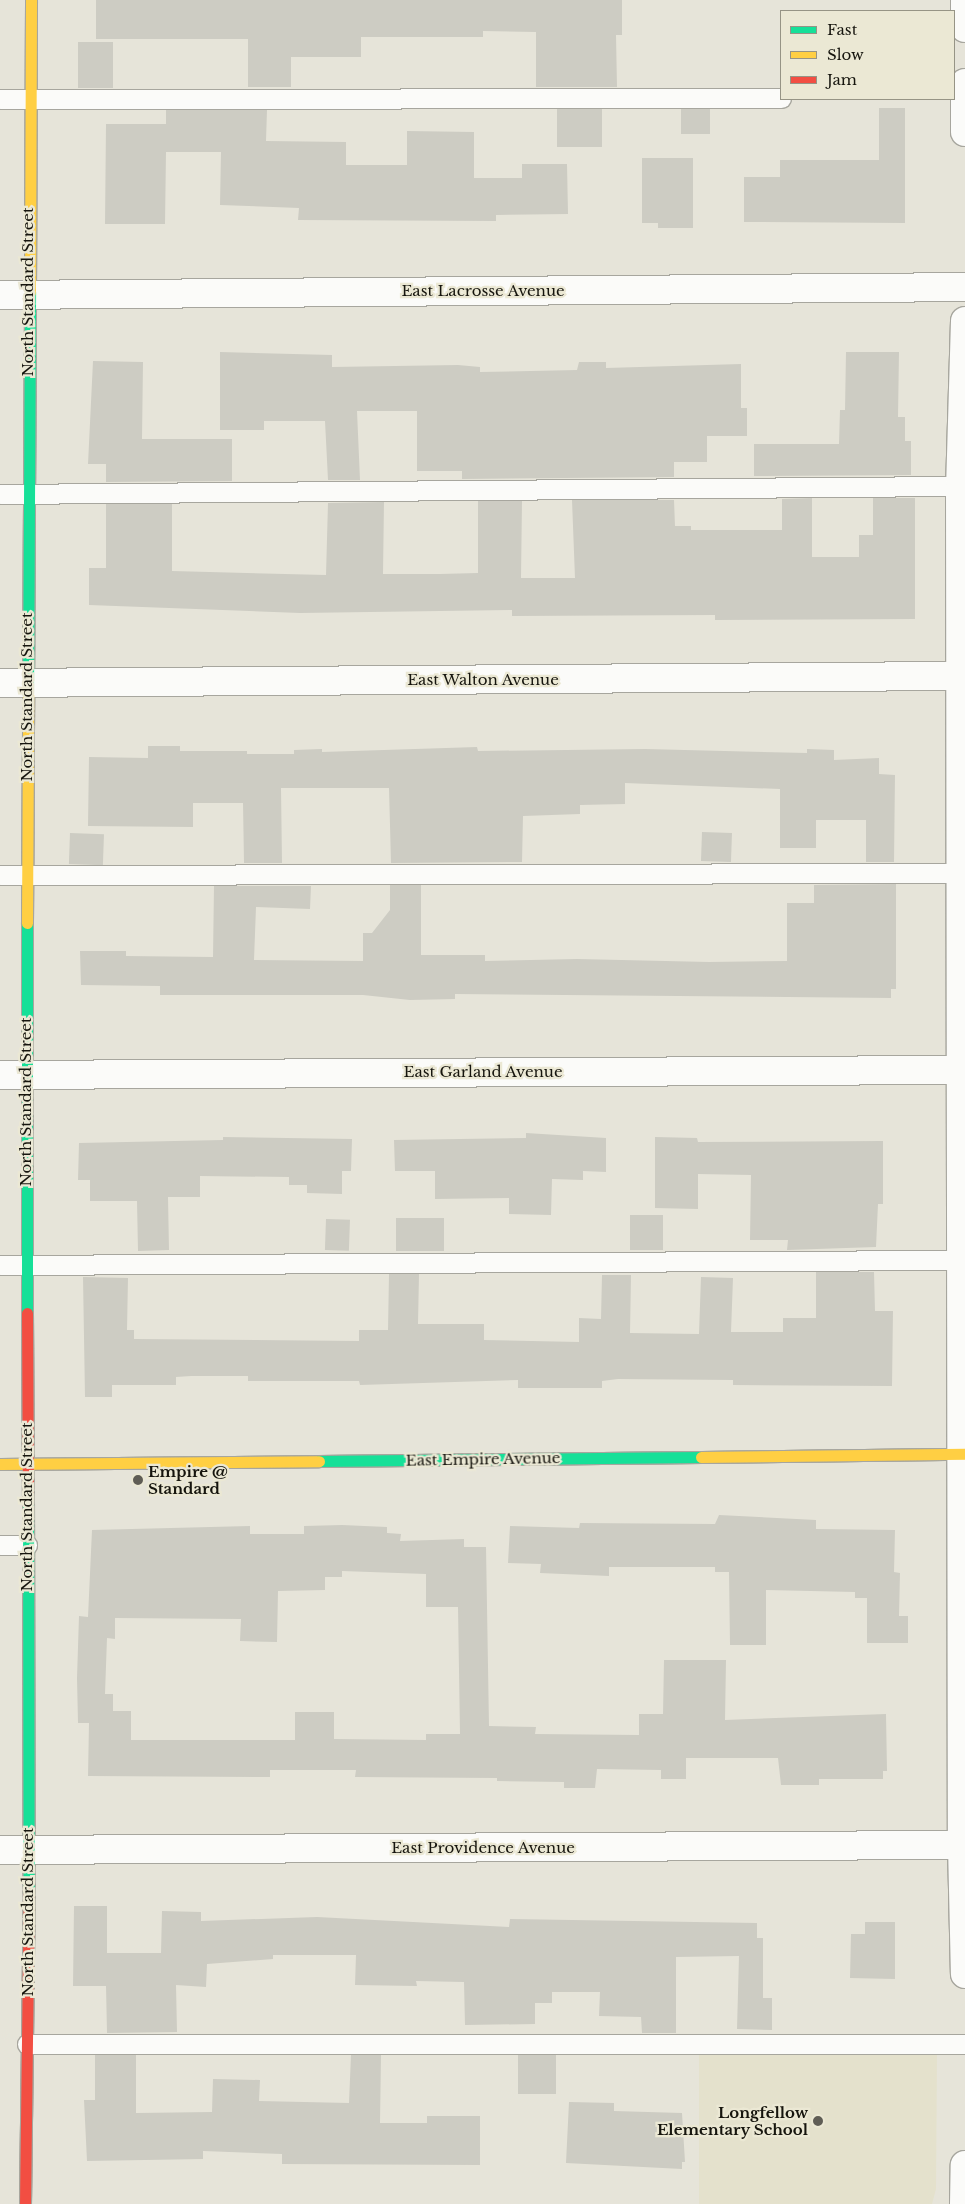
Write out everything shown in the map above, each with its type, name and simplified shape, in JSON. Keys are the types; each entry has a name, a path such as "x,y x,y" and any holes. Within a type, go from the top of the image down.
{"street":[{"name":"North Standard Street","path":"25,2204 29,1850 26,1265 13,1075 27,875 28,295 31,0"},
{"path":"965,0 965,28"},
{"path":"965,83 965,132"},
{"name":"East Lacrosse Avenue","path":"0,294 965,287"},
{"path":"965,322 960,486 963,676 960,873 963,1070 961,1260 965,1974"},
{"name":"East Walton Avenue","path":"0,683 963,676"},
{"name":"East Garland Avenue","path":"13,1075 963,1070"},
{"name":"East Empire Avenue","path":"0,1464 963,1454"},
{"name":"East Providence Avenue","path":"0,1850 963,1845"},
{"path":"964,2204 965,2166"}],"lane":[{"path":"0,99 780,98"},
{"path":"0,494 960,486"},
{"path":"0,876 960,873"},
{"path":"0,1265 961,1260"},
{"path":"0,1545 27,1545"},
{"path":"27,2044 965,2044"}],"shaded area":[{"name":"Longfellow Elementary School","path":"699,2053 937,2053 936,2189 932,2204 699,2204"}],"building":[{"path":"96,0 622,0 622,35 616,35 617,87 536,87 536,32 483,31 483,37 361,37 361,57 291,57 291,87 248,87 248,39 96,39"},
{"path":"78,42 113,42 113,88 78,88"},
{"path":"879,108 905,108 905,223 744,222 744,177 780,177 780,160 879,160"},
{"path":"557,109 602,109 602,147 557,147"},
{"path":"681,109 710,109 710,134 681,134"},
{"path":"166,110 267,110 266,141 346,142 346,165 407,165 407,131 474,132 474,178 522,178 522,164 567,164 568,214 496,215 496,221 298,220 299,208 220,205 221,152 166,152 165,224 105,224 106,124 166,124"},
{"path":"642,158 693,158 693,228 658,228 658,223 642,223"},
{"path":"220,352 332,355 332,367 458,365 480,367 480,372 577,370 579,362 606,362 606,368 741,364 741,408 747,408 747,436 707,436 707,462 674,462 674,477 462,479 462,471 417,471 417,411 357,411 360,480 328,480 325,421 264,421 264,430 220,430"},
{"path":"846,352 899,352 898,417 905,417 905,441 911,441 911,475 754,476 754,444 839,444 840,410 845,410"},
{"path":"93,361 143,362 142,439 232,439 232,481 106,482 106,464 88,464"},
{"path":"812,498 812,557 859,557 859,535 873,535 873,498 915,498 915,619 715,620 715,615 512,616 512,610 300,613 89,605 89,568 106,568 106,504 172,504 172,571 326,575 328,503 384,502 383,574 440,574 478,573 478,501 522,501 521,578 575,578 572,500 674,500 675,526 691,526 691,530 782,530 782,499"},
{"path":"148,746 180,746 180,751 247,751 247,754 294,754 294,750 322,749 322,752 477,747 478,751 645,749 807,753 807,749 834,750 834,760 879,758 879,774 895,775 894,862 866,862 866,820 816,820 816,848 780,848 780,789 625,783 625,804 580,805 580,814 523,816 522,862 391,863 389,788 281,788 282,863 244,863 243,803 193,803 193,827 88,826 89,757 148,758"},
{"path":"702,832 732,833 731,862 701,861"},
{"path":"70,833 104,834 103,865 69,864"},
{"path":"896,884 896,989 891,989 891,998 455,994 455,999 410,1000 363,995 160,995 160,986 81,985 80,951 126,951 126,956 213,957 214,886 311,886 310,909 256,907 254,960 363,961 363,933 372,933 390,910 390,885 421,885 421,955 485,955 485,961 577,959 709,962 787,961 787,903 814,903 814,885"},
{"path":"526,1133 606,1138 606,1172 583,1171 583,1180 552,1179 551,1215 509,1214 509,1198 435,1199 435,1171 395,1171 394,1140 526,1138"},
{"path":"223,1137 352,1139 351,1171 342,1171 342,1194 307,1193 307,1185 289,1185 289,1177 200,1176 200,1197 168,1197 169,1250 138,1251 137,1201 90,1201 90,1180 78,1180 79,1143 223,1140"},
{"path":"655,1137 697,1138 698,1142 883,1141 883,1204 878,1204 876,1247 787,1250 788,1240 750,1240 751,1175 698,1174 698,1209 655,1208"},
{"path":"630,1215 663,1215 663,1250 630,1250"},
{"path":"396,1218 444,1218 444,1251 396,1251"},
{"path":"326,1219 350,1220 349,1251 325,1250"},
{"path":"816,1272 874,1272 875,1311 893,1311 892,1386 733,1385 733,1380 618,1379 602,1381 602,1388 518,1388 518,1380 360,1385 359,1381 248,1381 248,1376 191,1376 176,1377 176,1385 112,1385 112,1397 85,1397 83,1277 128,1278 127,1330 134,1330 134,1339 359,1341 359,1330 388,1330 389,1274 419,1274 418,1324 484,1324 484,1340 579,1342 579,1318 601,1319 602,1275 631,1275 630,1333 699,1334 701,1277 733,1278 731,1332 783,1332 783,1318 816,1318"},
{"path":"719,1515 816,1520 816,1529 895,1530 894,1572 900,1573 899,1616 908,1616 908,1643 867,1643 867,1598 855,1598 855,1592 766,1590 766,1645 730,1645 729,1572 715,1572 715,1567 609,1567 609,1576 540,1573 541,1564 508,1563 510,1526 579,1528 580,1523 715,1524"},
{"path":"250,1526 250,1534 304,1534 304,1526 387,1527 387,1533 401,1534 400,1541 464,1539 464,1547 486,1547 489,1726 536,1727 535,1734 639,1735 639,1714 663,1714 664,1660 726,1660 725,1720 886,1714 887,1771 883,1771 883,1779 819,1779 819,1785 781,1785 778,1758 686,1758 686,1779 661,1779 661,1770 597,1769 595,1788 564,1788 564,1782 497,1781 497,1778 355,1777 356,1770 270,1770 270,1777 88,1776 89,1723 78,1723 77,1678 79,1616 88,1617 92,1530","holes":["342,1571 426,1574 426,1607 458,1607 460,1734 426,1734 426,1740 334,1739 334,1712 295,1712 295,1740 131,1740 131,1711 113,1711 113,1694 105,1694 107,1638 115,1639 115,1618 241,1619 240,1641 277,1642 278,1591 325,1590 325,1577 342,1577"]},
{"path":"74,1906 107,1906 107,1953 161,1953 162,1911 201,1912 201,1921 317,1917 509,1927 510,1919 757,1923 757,1938 763,1938 763,1998 772,1998 772,2030 737,2029 739,1956 676,1957 676,2033 642,2033 641,2017 599,2016 600,1992 552,1992 552,2003 535,2003 535,2024 465,2025 464,1982 416,1981 417,1986 355,1985 356,1955 273,1955 273,1959 207,1964 206,1987 176,1985 177,2032 107,2033 106,1986 73,1986"},
{"path":"865,1922 895,1922 895,1979 850,1978 851,1934 865,1934"},
{"path":"95,2055 136,2055 136,2113 212,2112 213,2079 260,2080 259,2101 349,2103 351,2055 381,2055 380,2123 427,2123 427,2116 480,2116 480,2165 282,2164 282,2154 203,2151 203,2159 87,2161 84,2100 95,2100"},
{"path":"518,2055 556,2055 556,2094 518,2094"},
{"path":"569,2102 614,2103 614,2111 682,2113 685,2162 682,2162 682,2169 566,2163"}],"traffic: fast":[{"path":"28,695 30,292"},
{"path":"27,923 27,1313"},
{"path":"319,1461 701,1457"},
{"path":"28,1496 29,1892"}],"traffic: slow":[{"path":"30,292 31,0"},
{"path":"27,923 28,695"},
{"path":"701,1457 965,1454"},
{"path":"0,1464 319,1461"}],"traffic: jam":[{"path":"27,1313 28,1496"},
{"path":"25,2204 29,1892"}],"place":[{"name":"Empire @ Standard","path":"138,1480"},
{"name":"Longfellow Elementary School","path":"818,2121"}]}
